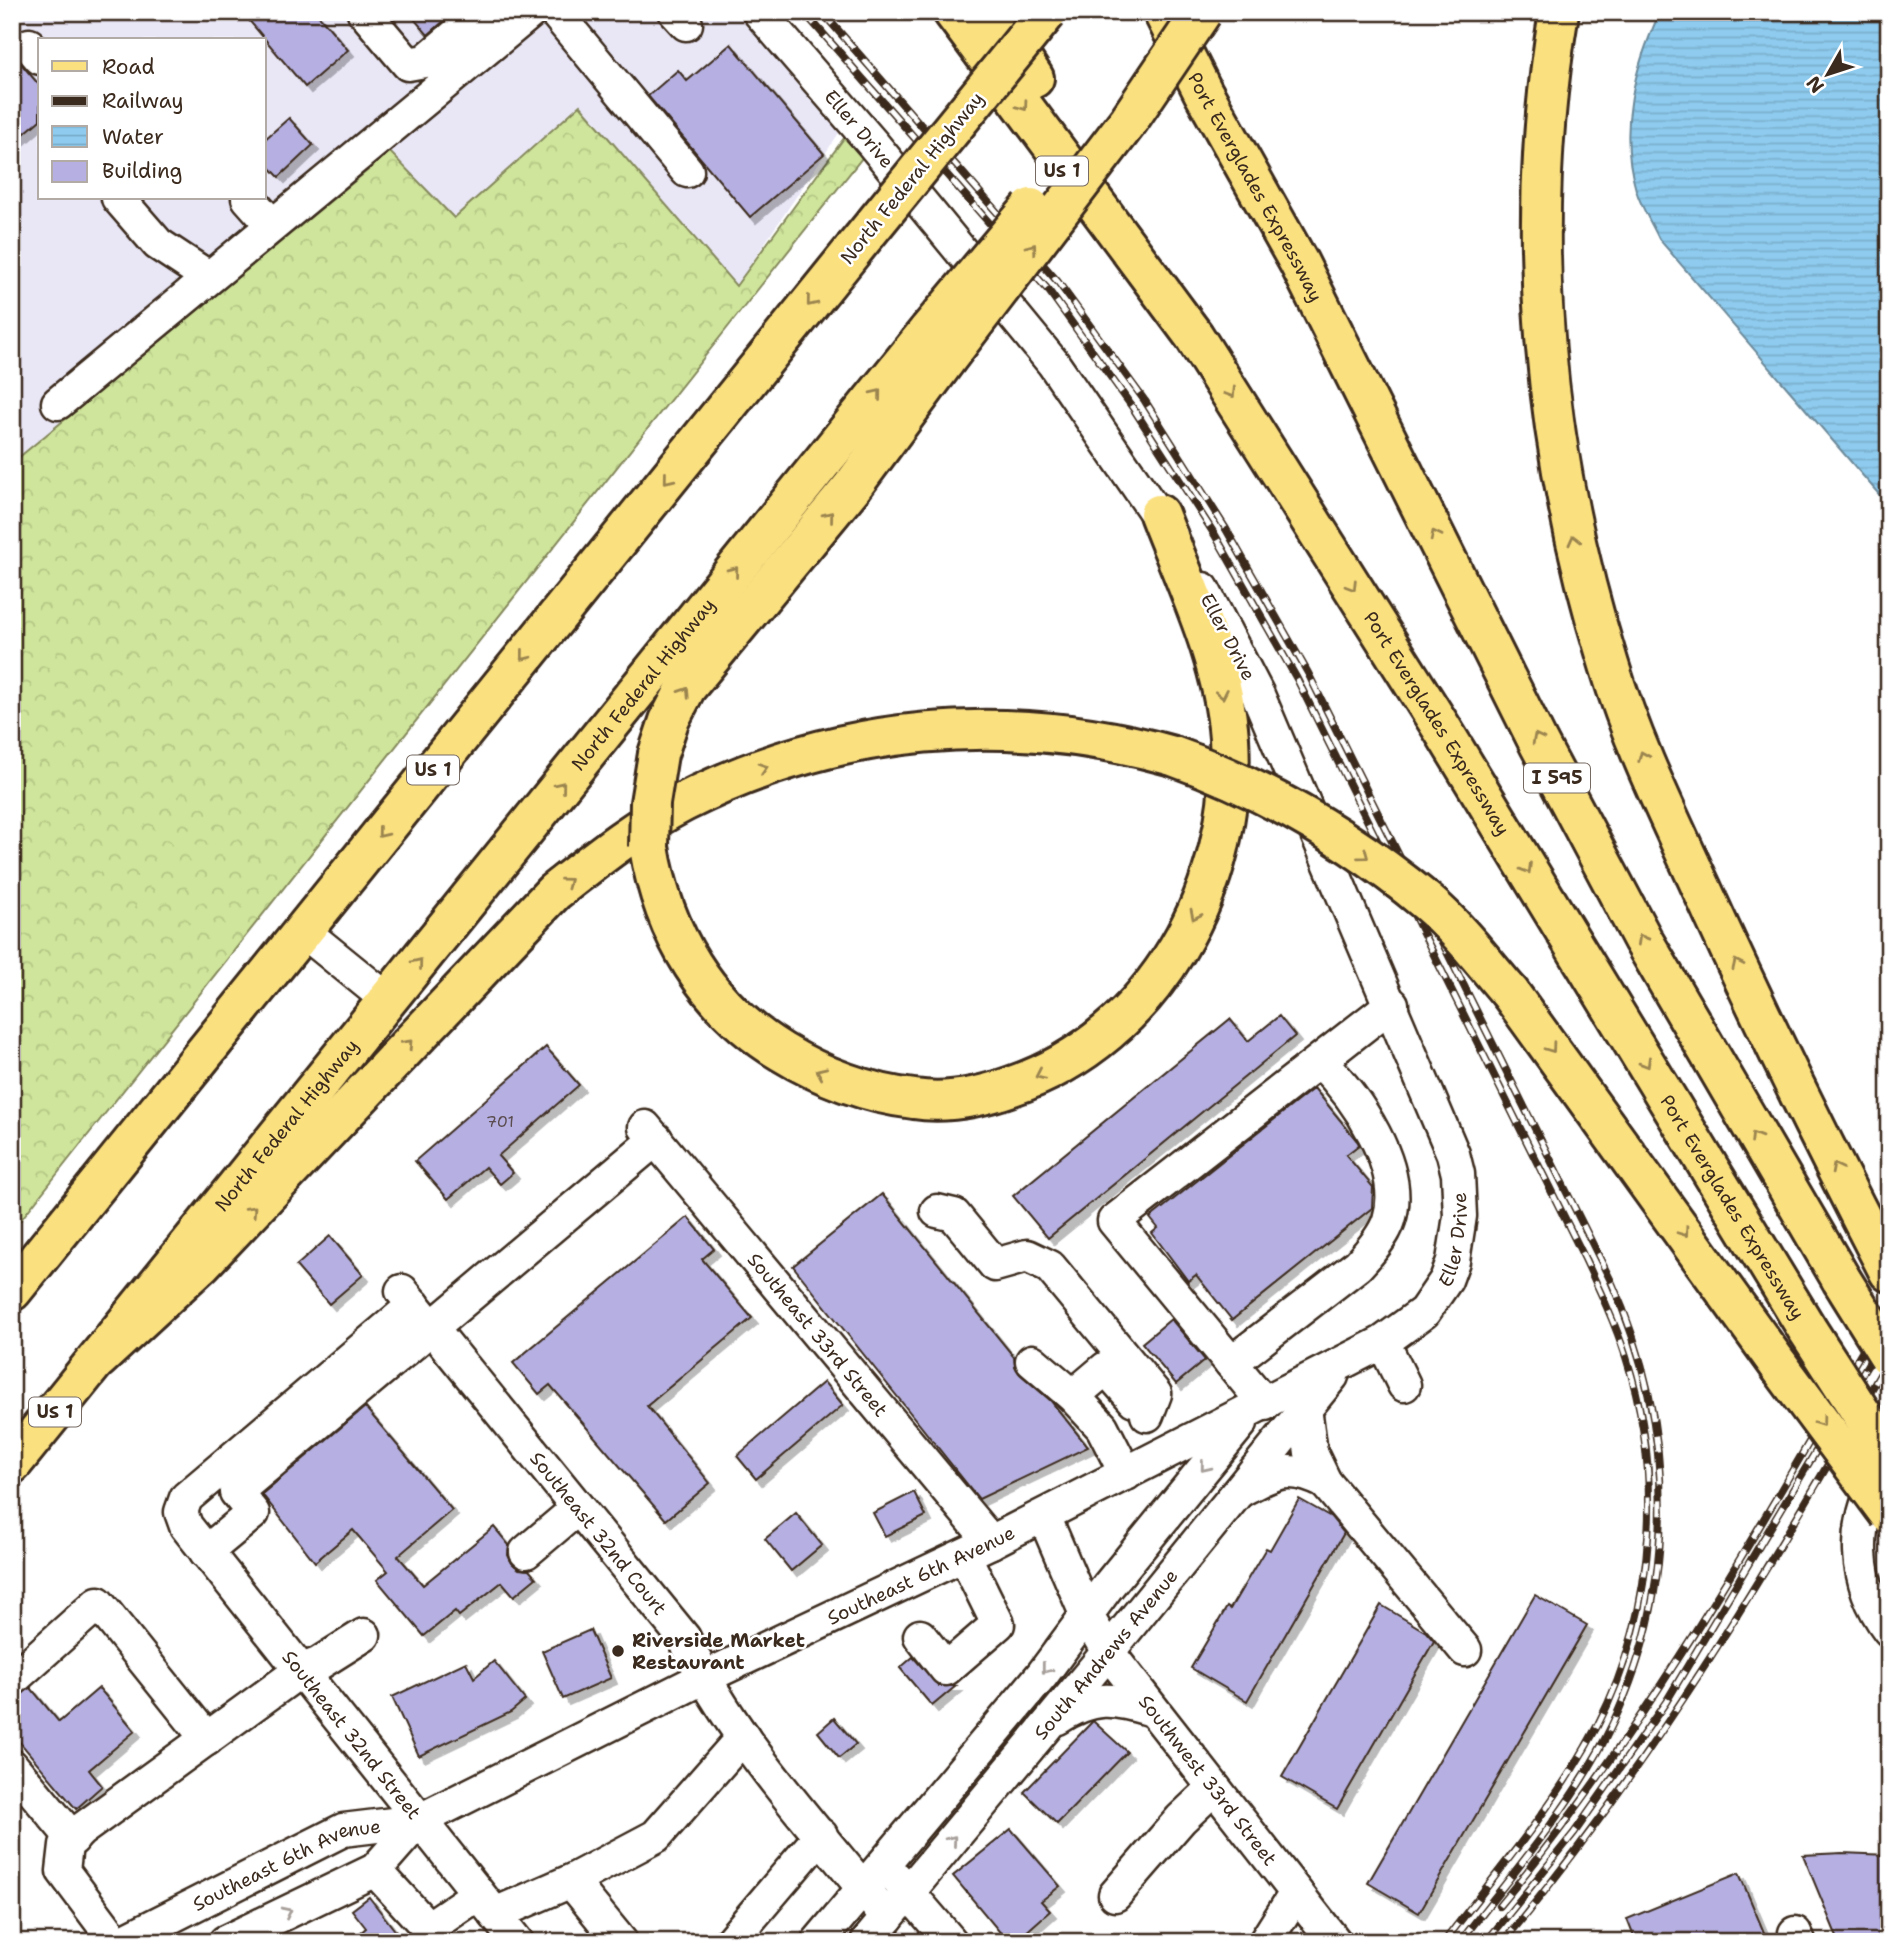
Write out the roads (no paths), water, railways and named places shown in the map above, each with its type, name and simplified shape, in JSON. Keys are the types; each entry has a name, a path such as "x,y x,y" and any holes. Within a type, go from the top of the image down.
{"main road":[{"name":"Port Everglades Expressway","path":"953,12 1194,335 1441,727 1807,1329 1889,1458"},
{"path":"991,12 1103,181 1194,335"},
{"name":"North Federal Highway","path":"12,1291 1047,12"},
{"name":"Port Everglades Expressway","path":"1163,12 1203,92 1299,263 1502,670 1631,919 1721,1078 1889,1356"},
{"path":"1192,12 1299,263"},
{"name":"North Federal Highway","path":"98,1359 388,1000 937,345 1192,12"},
{"path":"1159,514 1210,645 1219,675 1228,736 1227,800 1216,862 1208,888 1157,981 1127,1016 1071,1059 1004,1089 956,1099 935,1100 878,1092 813,1069 748,1029 728,1011 699,975 666,914 649,847 650,803 658,754 669,721 686,688 844,498 937,345 1129,120 1202,12"},
{"path":"1559,12 1540,197 1545,356 1569,517 1587,593 1614,682 1668,816 1771,1037 1889,1272"},
{"path":"98,1359 202,1263 554,892 619,842 683,802 756,770 887,736 1031,729 1114,740 1173,756 1220,773 1330,830 1429,904 1510,993 1889,1514"},
{"name":"US 1","path":"12,1464 98,1359"}],"street":[{"path":"363,12 408,64 425,61 483,12"},
{"path":"58,403 531,12"},
{"path":"555,12 687,171"},
{"name":"Eller Drive","path":"759,12 873,144 1046,354 1159,514 1206,595 1258,695 1392,1004 1453,1154 1458,1174 1460,1216 1453,1261 1436,1297 1411,1324 1383,1342"},
{"path":"120,200 158,244 208,277"},
{"path":"250,200 272,225"},
{"path":"303,931 388,1000"},
{"path":"1257,1409 1231,1363 1114,1220 1392,1004"},
{"path":"1231,1363 1358,1265 1389,1220 1391,1189 1382,1151 1345,1087 1320,1061"},
{"name":"Southeast 33rd Street","path":"416,1308 651,1133 977,1549 998,1624 946,1669 919,1636"},
{"path":"937,1211 954,1215 995,1265 1027,1256 1050,1267 1155,1394 1147,1416"},
{"path":"206,1552 253,1513 236,1492 416,1308"},
{"name":"Southeast 32nd Court","path":"416,1308 684,1638 703,1678 743,1737 887,1918"},
{"name":"Southeast 32nd Street","path":"416,1308 186,1498 181,1512 186,1526 206,1552 517,1942"},
{"path":"1383,1342 1404,1385"},
{"name":"Southeast 6th Avenue","path":"119,1942 343,1830 418,1821 703,1678 1044,1516 1383,1342"},
{"path":"1032,1361 1073,1396 1102,1427 1126,1474"},
{"name":"South Andrews Avenue","path":"867,1942 1342,1364"},
{"path":"1073,1396 1106,1368 1147,1416 1166,1455"},
{"path":"1305,1408 1311,1453 1325,1482 1465,1650"},
{"name":"South Andrews Avenue","path":"818,1942 1042,1675 1086,1614 1257,1409"},
{"path":"1889,1458 1864,1509 1858,1540 1862,1574 1875,1609 1889,1630"},
{"path":"1234,1494 1282,1472 1306,1473 1325,1482"},
{"path":"526,1552 578,1508"},
{"name":"Southwest 33rd Street","path":"1044,1516 1086,1614 1108,1652 1335,1942"},
{"path":"12,1680 98,1603 207,1739"},
{"path":"119,1942 63,1871 66,1846 300,1671 318,1664 364,1635"},
{"path":"1048,1724 1079,1705 1093,1700 1129,1703 1152,1710"},
{"path":"375,1870 428,1928 487,1904 571,1881 656,1836 743,1737"},
{"path":"12,1766 73,1839"},
{"path":"1115,1895 1181,1819 1214,1788"},
{"name":"Southeast 6th Avenue","path":"225,1942 375,1870 418,1821"},
{"path":"730,1942 821,1835"},
{"path":"884,1864 949,1941"},
{"path":"571,1881 621,1942"},
{"path":"1265,1942 1296,1893"}],"water":[{"path":"1660,12 1889,12 1889,506 1659,239 1644,209 1631,167 1629,122 1636,77"}],"railway":[{"path":"804,12 1049,291 1133,408 1215,535 1297,679 1585,1259 1626,1357 1639,1406 1649,1507 1639,1607 1626,1656 1608,1703 1569,1774 1518,1847 1444,1942"},
{"path":"822,12 1058,282 1145,401 1226,529 1308,673 1611,1281 1633,1339 1649,1398 1658,1458 1661,1518 1656,1578 1644,1637 1625,1696 1583,1777 1550,1826 1460,1942"},
{"path":"1499,1906 1555,1836 1658,1689 1753,1537 1889,1305"},
{"path":"1486,1942 1574,1833 1666,1702 1889,1329"},
{"path":"1503,1942 1611,1804 1661,1732 1756,1585 1889,1359"}],"place":[{"name":"Riverside Market Restaurant","path":"618,1651"}]}
